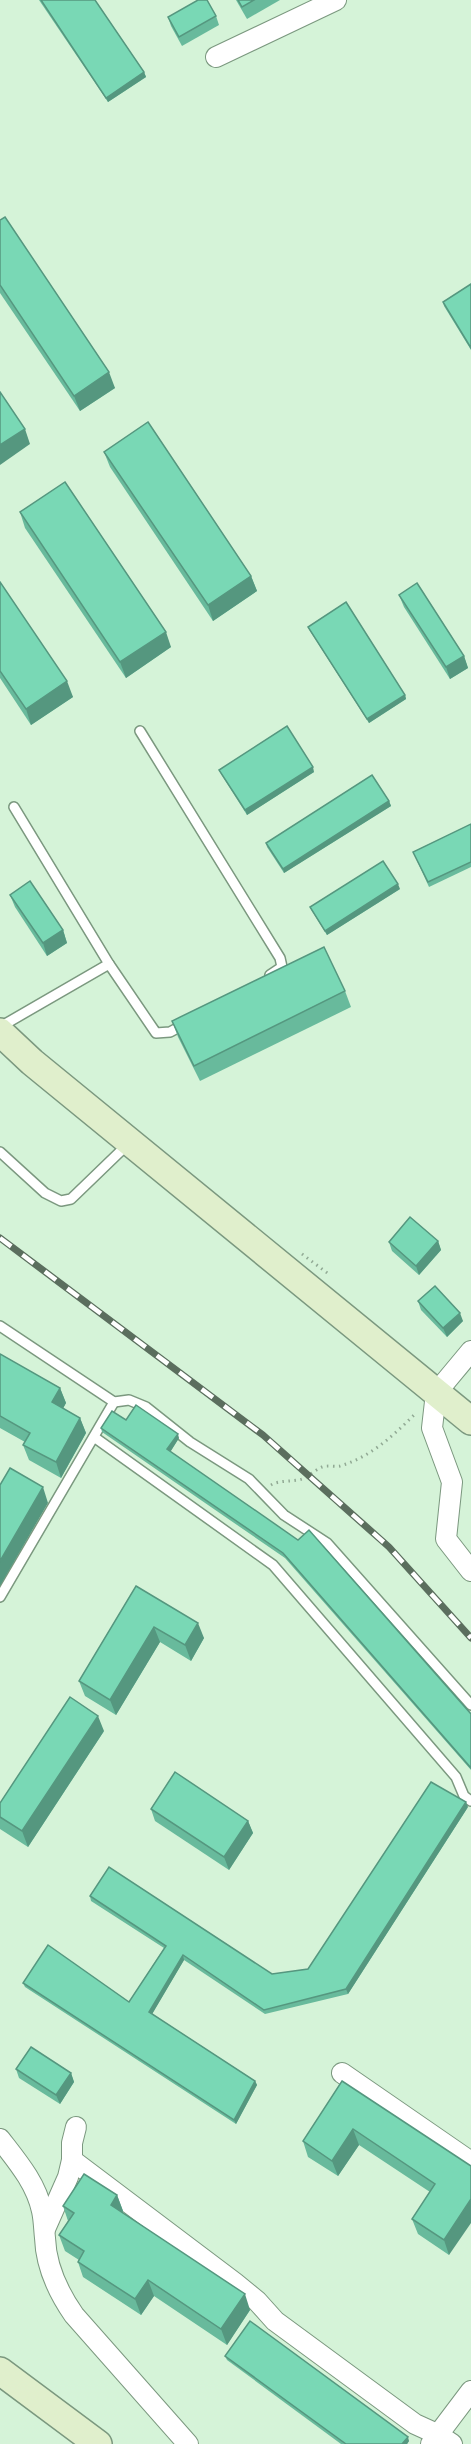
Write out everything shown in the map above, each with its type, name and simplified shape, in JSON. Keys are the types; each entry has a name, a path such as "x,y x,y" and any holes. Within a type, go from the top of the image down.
{"street":[{"path":"216,57 336,0"},
{"path":"0,1032 32,1062 471,1421"},
{"path":"471,1351 436,1393 432,1428 452,1482 446,1539 471,1571"},
{"path":"342,2073 471,2162"},
{"path":"45,2229 68,2177 76,2127"},
{"path":"0,2139 28,2176 42,2209 52,2278 74,2315 188,2444"},
{"path":"72,2160 235,2283 257,2301 275,2321 440,2441 471,2391"},
{"path":"0,2371 98,2444"}],"lane":[{"path":"140,731 280,958 282,967 257,982"},
{"path":"14,807 109,964 156,1033 170,1032 189,1021"},
{"path":"0,1027 109,964"},
{"path":"0,1152 45,1193 61,1201 71,1198 130,1141"},
{"path":"0,1326 114,1402 129,1400 146,1407 190,1442 249,1479 284,1515 327,1543 471,1705"},
{"path":"0,1597 114,1402"},
{"path":"94,1437 273,1565 456,1777 464,1796 471,1801"}],"path":[{"path":"259,1489 276,1482 304,1478 322,1467 339,1467 364,1456 401,1428 436,1393"}],"building":[{"path":"41,0 95,0 144,72 106,98"},
{"path":"198,0 207,0 216,16 179,37 168,17"},
{"path":"238,0 254,0 242,7"},
{"path":"5,217 109,372 74,396 0,285 0,220"},
{"path":"471,284 471,348 443,302"},
{"path":"0,392 25,429 0,445"},
{"path":"148,422 251,576 208,605 104,452"},
{"path":"65,482 166,632 120,662 20,512"},
{"path":"0,582 67,681 26,709 0,671"},
{"path":"417,583 464,656 446,667 399,595"},
{"path":"346,602 405,695 367,719 308,627"},
{"path":"287,726 313,767 245,810 219,770"},
{"path":"372,775 389,801 283,869 266,843"},
{"path":"471,824 471,862 428,882 413,852"},
{"path":"383,861 398,884 325,931 310,907"},
{"path":"30,881 63,930 43,943 10,895"},
{"path":"324,947 345,991 194,1066 172,1021"},
{"path":"410,1217 438,1241 416,1266 389,1242"},
{"path":"435,1286 460,1313 443,1328 418,1301"},
{"path":"0,1354 60,1388 52,1402 80,1418 56,1462 23,1445 30,1433 0,1416"},
{"path":"136,1405 178,1434 167,1449 298,1540 309,1530 471,1714 471,1768 283,1553 101,1428 112,1411 126,1420"},
{"path":"10,1468 43,1487 0,1561 0,1485"},
{"path":"136,1586 198,1623 185,1645 154,1627 110,1700 79,1681"},
{"path":"70,1697 98,1716 22,1831 0,1817 0,1803"},
{"path":"175,1772 248,1821 224,1857 151,1809"},
{"path":"431,1782 466,1802 346,1989 264,2010 183,1955 149,2012 255,2081 234,2120 23,1983 48,1945 129,2002 166,1946 90,1896 109,1867 272,1974 308,1969"},
{"path":"31,2047 71,2073 56,2095 16,2069"},
{"path":"342,2081 471,2166 471,2199 444,2240 412,2219 435,2184 353,2129 332,2161 303,2141"},
{"path":"84,2174 117,2195 111,2205 245,2294 221,2329 148,2280 135,2299 78,2262 84,2251 59,2235 74,2213 63,2206"},
{"path":"250,2321 408,2437 402,2444 346,2444 225,2356"}],"railway":[{"path":"0,1238 263,1435 389,1547 471,1638"}]}
